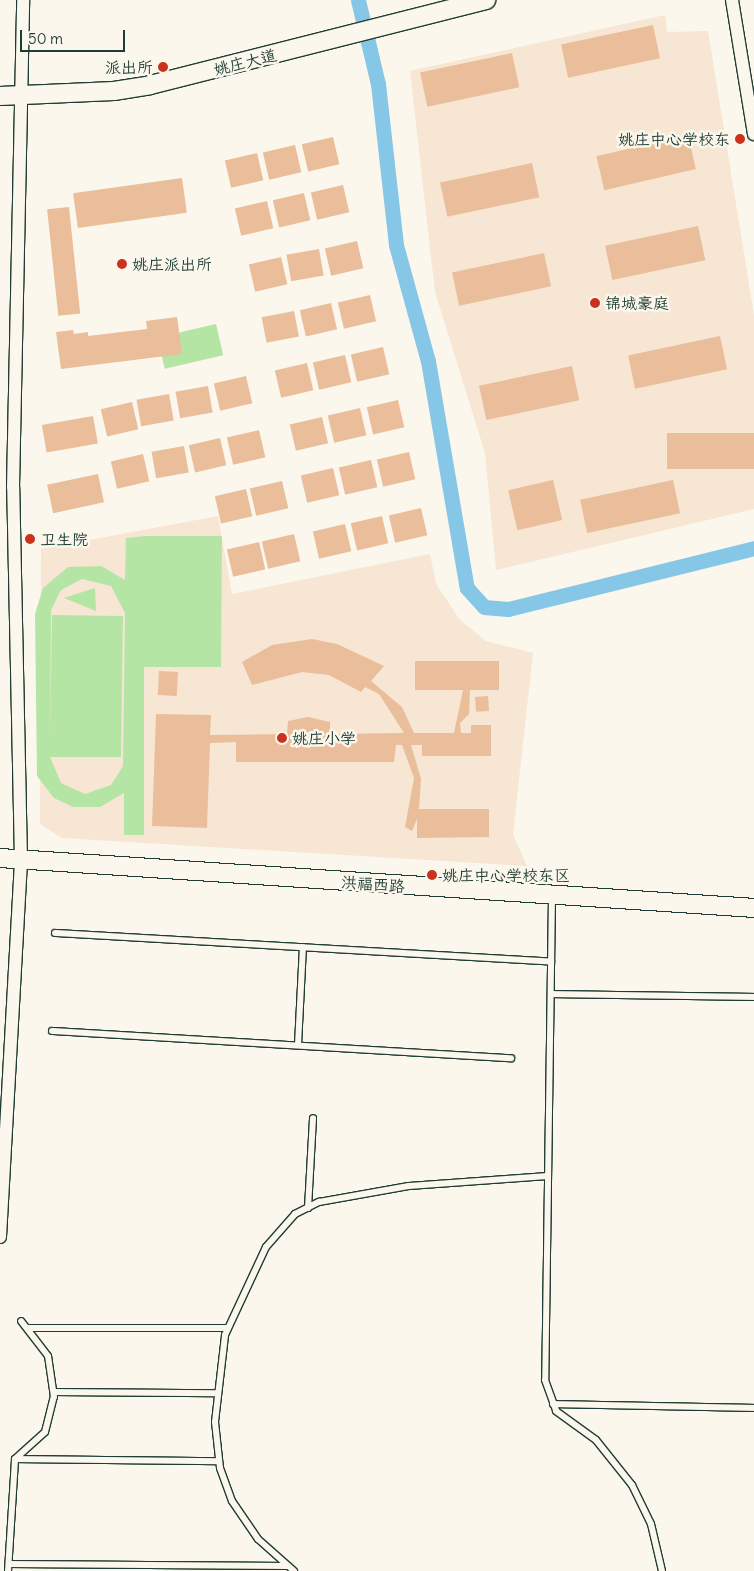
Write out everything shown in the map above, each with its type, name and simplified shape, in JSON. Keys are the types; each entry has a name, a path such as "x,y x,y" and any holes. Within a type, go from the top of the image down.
{"street":[{"path":"0,1237 4,1092 21,860 13,486 23,0"},
{"name":"姚庄大道","path":"0,96 114,91 308,46 486,0"},
{"path":"732,0 754,134"},
{"name":"洪福西路","path":"0,858 754,908"}],"lane":[{"path":"552,896 545,1380 553,1404 596,1440 632,1484 651,1524 662,1571"},
{"path":"55,933 551,962"},
{"path":"298,1045 303,948"},
{"path":"551,994 754,997"},
{"path":"52,1031 511,1058"},
{"path":"308,1208 313,1118"},
{"path":"294,1571 258,1539 232,1501 220,1461 216,1393 228,1328 266,1247 295,1214 308,1208 358,1193 548,1176"},
{"path":"21,1321 48,1356 54,1392 44,1432 16,1459 9,1568 288,1566"},
{"path":"28,1328 228,1328"},
{"path":"54,1392 216,1393"},
{"path":"553,1404 754,1408"},
{"path":"16,1459 220,1461"}],"shaded area":[{"name":"锦城豪庭","path":"665,15 667,32 708,31 754,315 754,509 496,570 485,453 435,292 410,71"},
{"name":"姚庄小学","path":"218,516 232,594 430,554 436,584 460,620 486,641 533,653 513,834 527,866 62,838 40,824 41,549"}],"green space":[{"path":"216,324 223,355 165,369 158,337"},
{"path":"145,536 222,536 221,667 144,667 144,835 124,835 124,793 100,807 73,807 54,798 37,776 35,614 43,588 68,567 101,566 125,580 126,538","holes":["82,579 111,586 125,613 123,766 111,785 85,794 61,783 50,757 121,757 123,616 52,615 50,738 51,610 61,590"]},
{"path":"95,588 96,611 64,598"}],"building":[{"path":"653,25 660,58 568,78 561,45"},
{"path":"512,53 519,87 427,107 420,73"},
{"path":"688,135 696,169 604,190 596,156"},
{"path":"333,137 339,164 308,171 302,144"},
{"path":"295,145 301,172 269,180 263,152"},
{"path":"257,153 263,180 231,188 225,160"},
{"path":"532,163 539,197 447,217 440,183"},
{"path":"182,178 187,213 78,228 73,193"},
{"path":"343,185 349,212 317,220 311,192"},
{"path":"304,193 310,220 279,227 273,200"},
{"path":"267,201 273,228 241,236 235,208"},
{"path":"69,207 80,313 58,316 47,209"},
{"path":"698,226 705,260 612,280 605,246"},
{"path":"357,241 363,268 331,276 325,248"},
{"path":"319,249 324,276 291,281 287,255"},
{"path":"544,253 551,286 459,306 452,273"},
{"path":"281,257 287,284 255,292 249,264"},
{"path":"370,295 376,321 344,329 338,302"},
{"path":"331,303 337,329 306,337 300,310"},
{"path":"294,311 299,337 267,343 262,317"},
{"path":"177,317 182,354 61,369 56,332 73,330 74,334 88,332 88,336 147,329 146,321"},
{"path":"720,336 727,369 635,389 628,356"},
{"path":"383,347 389,374 357,382 351,354"},
{"path":"345,355 351,382 319,390 313,362"},
{"path":"307,363 313,390 281,398 275,370"},
{"path":"572,366 579,400 486,420 479,386"},
{"path":"246,376 252,403 220,411 214,383"},
{"path":"208,386 213,413 180,418 176,392"},
{"path":"169,394 174,421 141,426 137,400"},
{"path":"398,400 404,427 373,434 367,407"},
{"path":"132,402 138,429 107,436 101,409"},
{"path":"360,408 366,435 334,443 328,415"},
{"path":"93,416 98,444 47,453 42,425"},
{"path":"322,417 328,443 296,451 290,424"},
{"path":"259,430 265,457 233,465 227,437"},
{"path":"667,433 754,433 754,469 667,469"},
{"path":"220,438 226,465 195,472 189,445"},
{"path":"184,446 189,473 156,478 152,452"},
{"path":"409,452 415,479 383,487 377,459"},
{"path":"143,454 149,481 117,489 111,461"},
{"path":"371,460 377,487 345,495 339,467"},
{"path":"333,468 339,495 307,503 301,475"},
{"path":"98,474 104,502 53,513 47,485"},
{"path":"553,480 562,520 517,530 508,490"},
{"path":"673,480 680,513 587,533 580,500"},
{"path":"282,481 288,508 256,516 250,488"},
{"path":"246,489 252,516 221,523 215,496"},
{"path":"421,508 427,535 395,543 389,515"},
{"path":"382,516 388,543 357,550 351,523"},
{"path":"345,524 351,551 319,559 313,531"},
{"path":"294,534 300,561 268,569 262,541"},
{"path":"259,542 265,569 233,577 227,549"},
{"path":"312,639 337,644 384,666 371,681 402,707 414,733 454,733 463,690 415,690 415,661 499,661 499,690 470,690 469,714 460,723 461,733 471,733 471,725 491,725 491,756 422,756 422,745 411,745 421,779 419,809 489,809 489,837 417,838 417,819 412,831 405,827 414,778 402,745 396,745 394,762 236,762 236,742 210,743 207,828 152,826 156,714 211,715 210,735 287,734 288,721 308,717 330,722 330,734 404,733 379,694 365,687 361,692 329,675 302,672 252,685 242,662 272,645"},
{"path":"159,671 178,672 177,696 158,695"},
{"path":"488,696 489,711 476,712 475,697"}],"waterway":[{"path":"358,0 378,84 396,245 428,361 467,588 484,607 508,609 754,548"}],"place":[{"name":"派出所","path":"163,67"},
{"name":"姚庄中心学校东","path":"740,139"},
{"name":"姚庄派出所","path":"122,264"},
{"name":"锦城豪庭","path":"595,303"},
{"name":"卫生院","path":"30,539"},
{"name":"姚庄小学","path":"282,738"},
{"name":"姚庄中心学校东区","path":"432,875"}]}
